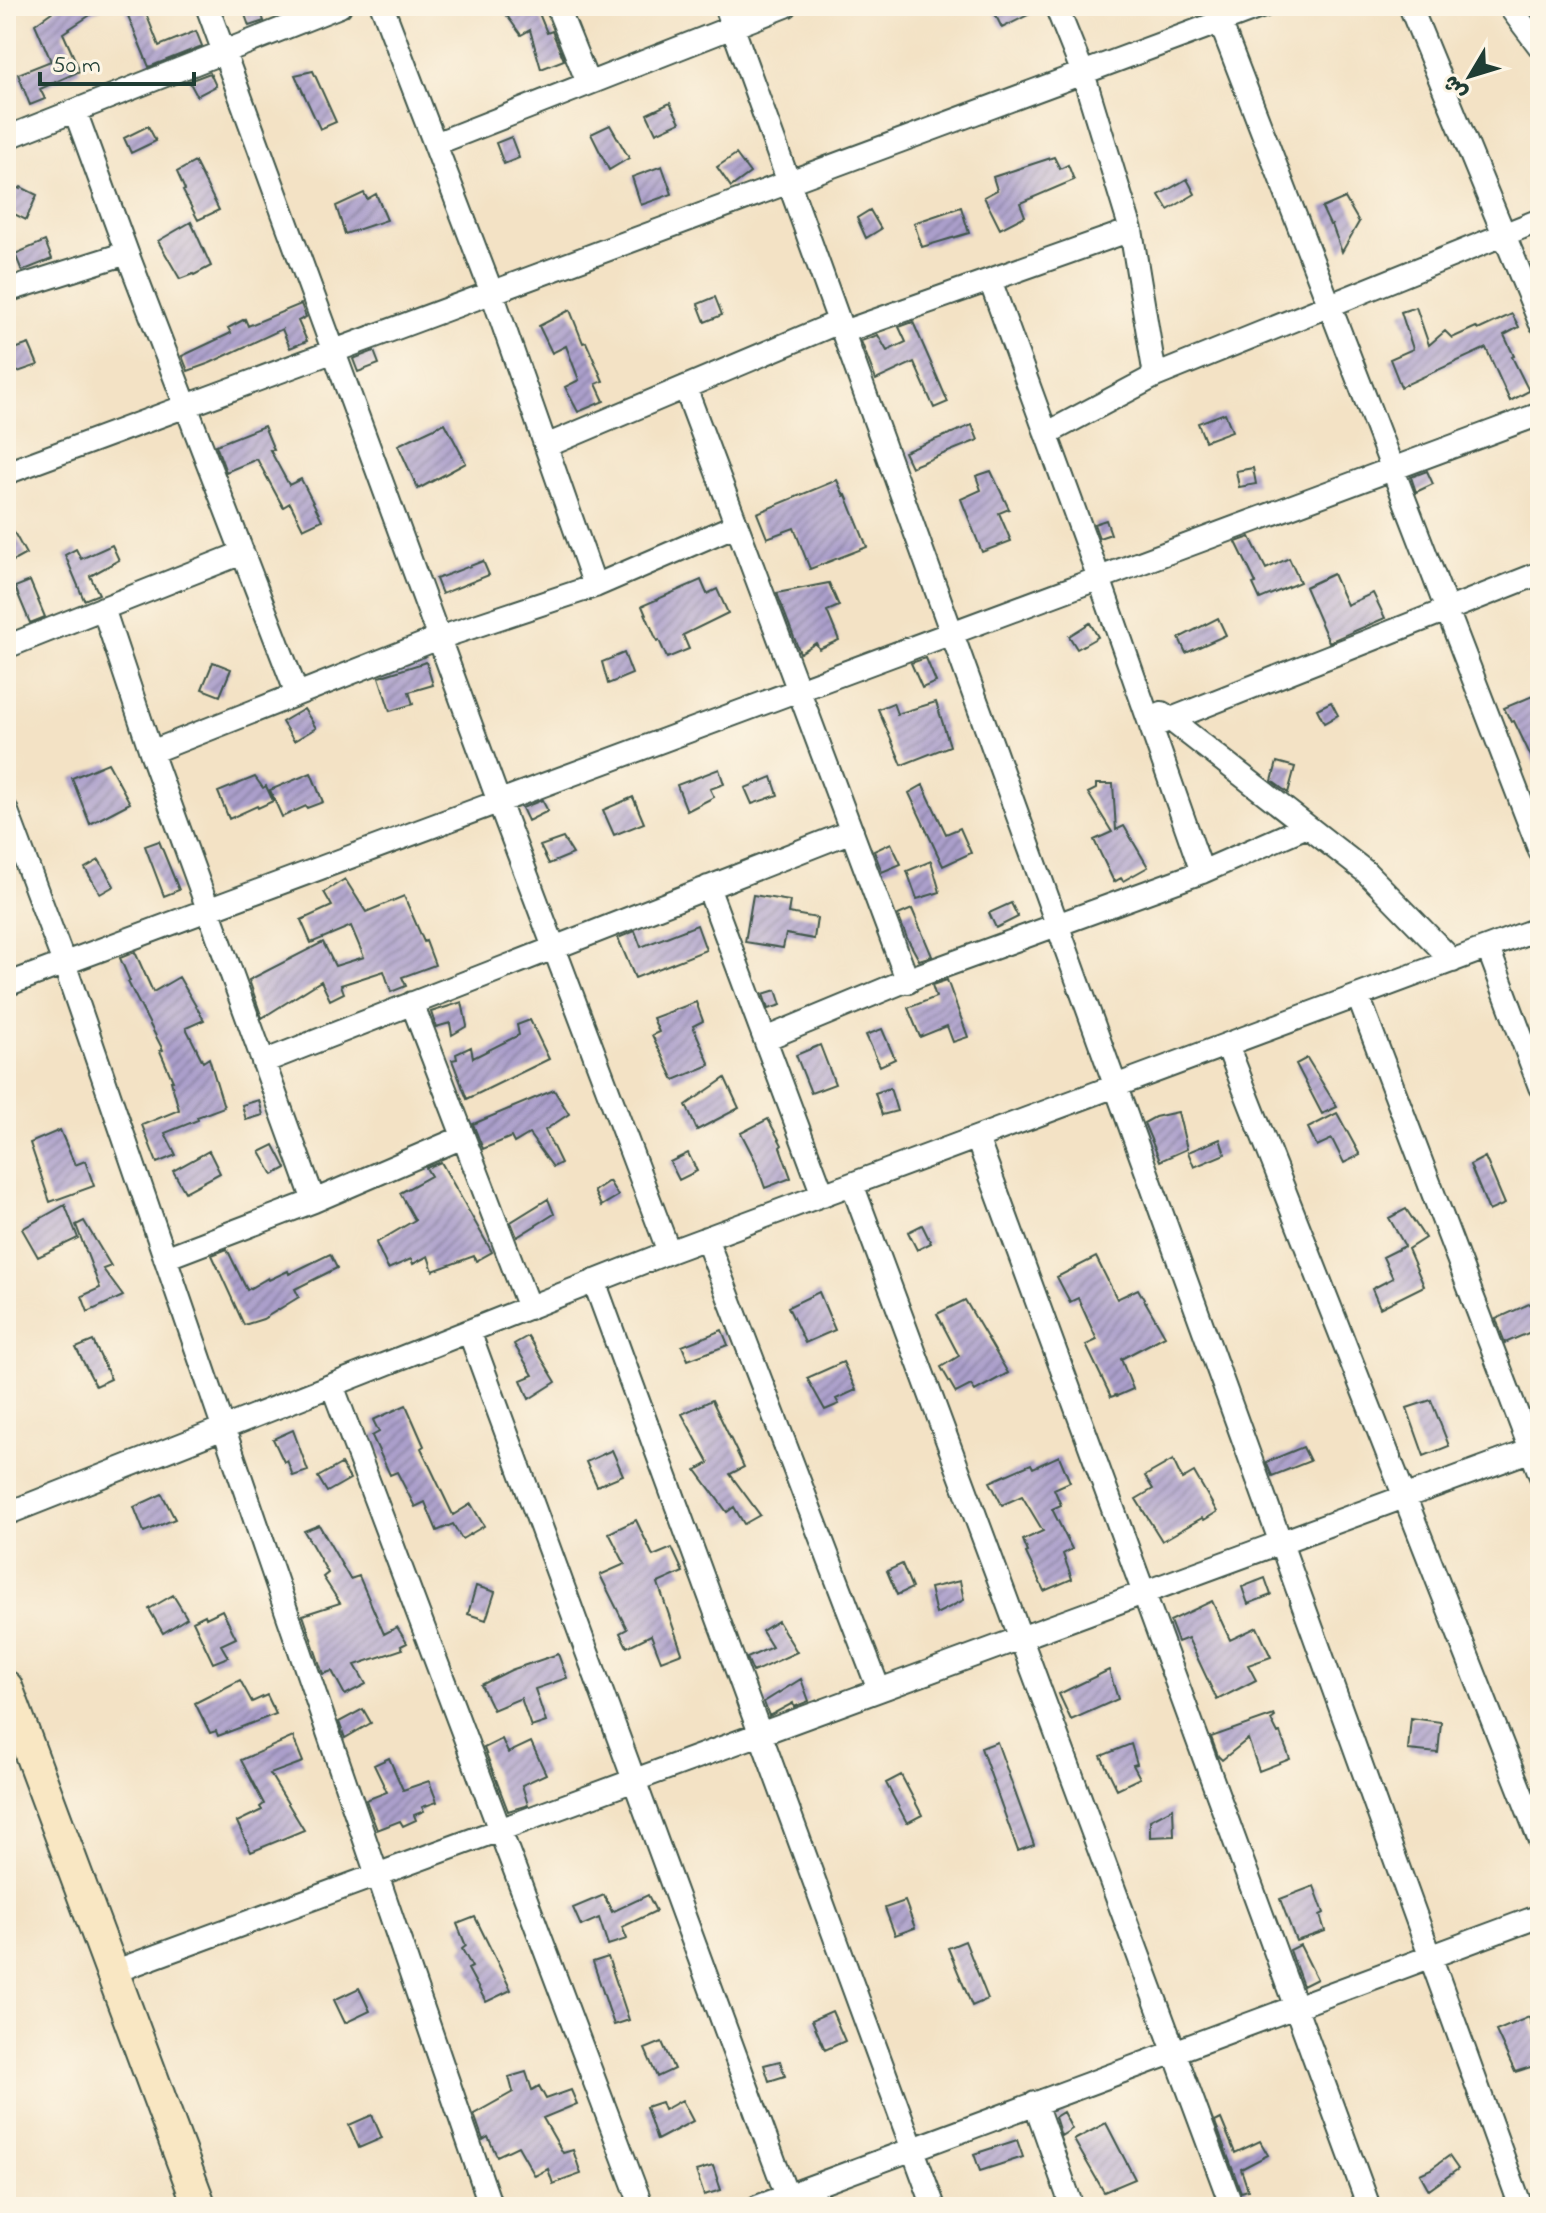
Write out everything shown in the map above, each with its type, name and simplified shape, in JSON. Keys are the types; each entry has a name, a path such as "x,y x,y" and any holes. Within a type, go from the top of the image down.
{"main road":[{"path":"6,1687 200,2207"}],"street":[{"path":"207,6 499,802 669,1252"},
{"path":"6,138 340,6"},
{"path":"382,6 492,293 595,586"},
{"path":"557,6 588,83"},
{"path":"435,144 588,83 728,16 786,6"},
{"path":"1056,6 1083,73 1131,230 1155,376"},
{"path":"6,473 1083,73 1217,14 1263,6"},
{"path":"1410,6 1540,322"},
{"path":"1509,6 1540,47"},
{"path":"1217,14 1540,851"},
{"path":"728,16 1521,2207"},
{"path":"75,111 297,694"},
{"path":"1046,434 1155,376 1540,220"},
{"path":"546,446 685,387 841,327 990,280 1131,230"},
{"path":"6,291 127,253"},
{"path":"990,280 1138,690 1160,724 1202,872"},
{"path":"685,387 908,981"},
{"path":"6,985 1540,414"},
{"path":"151,752 439,638 595,586 736,525"},
{"path":"6,647 242,553"},
{"path":"1160,724 1540,573"},
{"path":"103,608 151,752 314,1201"},
{"path":"1160,724 1307,826 1366,872 1453,961"},
{"path":"6,809 64,963 491,2207"},
{"path":"765,1039 908,981 1202,872 1307,826"},
{"path":"263,1062 852,831"},
{"path":"708,887 823,1195"},
{"path":"6,1514 669,1252 1540,928"},
{"path":"1488,948 1540,1087"},
{"path":"1358,996 1535,1448 1540,1474"},
{"path":"412,1003 529,1308"},
{"path":"1227,1045 1540,1841"},
{"path":"165,1258 314,1201 463,1137"},
{"path":"977,1138 1369,2207"},
{"path":"852,1184 1232,2207"},
{"path":"706,1238 879,1690"},
{"path":"594,1281 934,2207"},
{"path":"469,1331 789,2201"},
{"path":"332,1385 642,2207"},
{"path":"113,1972 1535,1448"},
{"path":"757,2207 789,2201 913,2149 1540,1916"},
{"path":"1035,2103 1072,2207"}],"building":[{"path":"60,6 104,6 63,33 80,71 40,89 45,99 30,105 18,74 51,61 35,24"},
{"path":"124,6 143,6 159,46 196,31 202,46 149,67"},
{"path":"500,6 536,6 547,33 552,31 564,60 541,69 530,30 521,35"},
{"path":"1006,6 1042,8 1002,28 994,12"},
{"path":"259,7 264,21 249,26 244,12"},
{"path":"313,71 336,122 320,129 295,75"},
{"path":"210,73 216,86 197,96 189,81"},
{"path":"670,103 680,122 656,133 647,114"},
{"path":"610,125 629,158 609,170 591,134"},
{"path":"148,126 156,141 131,153 124,138"},
{"path":"511,137 519,158 504,164 496,143"},
{"path":"736,154 750,173 731,187 717,167"},
{"path":"1054,157 1060,169 1068,165 1074,180 1020,203 1025,216 1000,229 984,197 997,190 993,177"},
{"path":"195,162 219,210 198,220 177,172"},
{"path":"662,166 672,194 641,205 632,177"},
{"path":"1187,179 1195,194 1168,210 1159,195"},
{"path":"6,181 37,195 26,220 6,210"},
{"path":"364,193 367,199 376,194 387,220 345,234 336,206"},
{"path":"1345,198 1359,222 1342,252 1322,208"},
{"path":"961,207 969,233 922,247 914,223"},
{"path":"870,210 881,229 866,238 857,218"},
{"path":"191,222 211,266 180,279 158,241"},
{"path":"45,241 52,259 22,271 15,254"},
{"path":"715,297 722,315 705,322 698,304"},
{"path":"301,304 306,317 298,321 307,341 290,348 282,329 188,371 182,356 231,333 228,328 245,319 248,326"},
{"path":"1416,307 1429,345 1445,331 1452,338 1512,314 1519,327 1504,335 1529,391 1510,401 1486,348 1401,387 1390,359 1413,349 1401,312"},
{"path":"570,310 603,381 596,384 604,401 578,412 565,387 579,380 566,346 552,353 539,326"},
{"path":"913,322 948,402 934,408 914,362 876,380 861,341 878,335 887,351 906,342 899,327"},
{"path":"29,344 38,365 9,375 6,352"},
{"path":"374,351 379,364 358,372 353,359"},
{"path":"1225,413 1232,431 1205,441 1198,423"},
{"path":"445,423 466,463 418,489 398,445"},
{"path":"972,425 978,440 911,467 904,452"},
{"path":"264,426 274,450 270,450 289,485 301,479 322,520 303,529 290,503 283,507 257,459 226,472 216,445"},
{"path":"1253,468 1256,484 1239,487 1236,471"},
{"path":"991,471 1009,509 999,513 1011,541 982,552 961,499 981,490 976,476"},
{"path":"1427,471 1433,484 1416,492 1411,477"},
{"path":"837,480 867,547 810,569 794,528 767,538 757,513"},
{"path":"6,518 26,554 6,565"},
{"path":"1106,520 1111,534 1099,538 1094,524"},
{"path":"1250,537 1266,569 1289,558 1300,582 1260,599 1253,584 1256,583 1236,542"},
{"path":"112,545 119,560 90,576 99,594 84,600 65,555 76,549 81,559"},
{"path":"483,561 489,575 442,594 436,579"},
{"path":"1333,574 1347,605 1373,593 1385,618 1329,642 1305,587"},
{"path":"701,580 707,594 717,589 728,613 683,635 689,649 667,658 642,606"},
{"path":"30,581 45,617 30,623 15,587"},
{"path":"829,583 839,606 827,611 839,640 819,649 816,643 800,653 777,593"},
{"path":"1218,618 1226,635 1186,653 1179,638"},
{"path":"1090,623 1098,637 1077,649 1069,636"},
{"path":"624,653 632,674 608,684 602,662"},
{"path":"926,658 936,682 922,688 911,663"},
{"path":"213,662 231,669 220,696 202,689"},
{"path":"426,662 433,685 409,692 413,704 390,711 379,677"},
{"path":"1540,693 1540,775 1514,721 1511,722 1504,708"},
{"path":"936,702 950,746 902,765 878,709 893,703 897,714"},
{"path":"1331,702 1338,715 1324,723 1317,709"},
{"path":"304,709 316,728 294,741 282,722"},
{"path":"1277,762 1295,767 1288,793 1272,781"},
{"path":"108,763 130,803 90,824 72,778"},
{"path":"719,769 724,784 710,789 714,797 687,811 677,785"},
{"path":"311,773 323,802 282,817 270,790"},
{"path":"255,777 263,788 266,786 273,801 229,819 218,792"},
{"path":"772,777 778,795 752,804 745,788"},
{"path":"1096,784 1113,784 1116,830 1124,826 1148,867 1123,881 1121,878 1114,882 1094,840 1112,832 1088,793 1096,789"},
{"path":"923,785 946,834 960,828 971,853 943,866 909,793"},
{"path":"633,797 644,823 614,835 603,810"},
{"path":"542,800 548,811 528,821 522,808"},
{"path":"563,838 573,854 549,864 540,846"},
{"path":"159,841 179,890 164,896 145,846"},
{"path":"891,843 901,864 882,872 874,851"},
{"path":"99,860 114,886 100,894 85,868"},
{"path":"931,861 940,892 917,899 907,871"},
{"path":"345,879 366,912 404,896 435,965 402,977 406,986 391,992 384,971 341,985 344,993 330,1000 321,981 262,1018 249,980 323,942 335,966 364,957 351,926 311,943 301,920 332,906 324,892"},
{"path":"753,895 790,901 788,913 817,918 814,939 786,934 783,948 745,942"},
{"path":"1011,903 1018,917 996,928 989,913"},
{"path":"912,909 932,956 919,960 898,915"},
{"path":"697,925 706,950 635,978 618,938 635,931 641,947"},
{"path":"135,952 153,992 179,977 204,1020 186,1028 203,1062 209,1058 224,1107 165,1133 176,1155 157,1163 142,1125 179,1110 173,1081 160,1051 163,1050 128,982 120,958"},
{"path":"947,980 968,1037 953,1042 947,1026 920,1037 908,1008 936,997 932,985"},
{"path":"776,990 781,1005 768,1009 763,994"},
{"path":"462,1002 467,1026 452,1035 450,1023 436,1027 431,1012"},
{"path":"696,1002 703,1021 693,1026 710,1065 674,1080 652,1035 659,1032 653,1018"},
{"path":"530,1020 549,1059 467,1099 452,1060 457,1059 456,1054 471,1047 473,1058 519,1035 517,1025"},
{"path":"882,1029 895,1059 880,1066 866,1035"},
{"path":"820,1045 835,1084 811,1093 796,1055"},
{"path":"1307,1058 1337,1107 1322,1114 1296,1064"},
{"path":"725,1078 739,1108 697,1130 686,1105"},
{"path":"890,1088 897,1111 882,1115 875,1093"},
{"path":"554,1090 569,1114 545,1130 561,1163 553,1167 529,1134 514,1143 511,1137 483,1149 473,1124"},
{"path":"259,1100 263,1115 246,1120 242,1105"},
{"path":"1178,1112 1187,1149 1160,1161 1144,1123"},
{"path":"1337,1113 1360,1155 1344,1163 1332,1139 1317,1146 1308,1128"},
{"path":"768,1119 782,1145 780,1147 791,1178 765,1188 741,1133"},
{"path":"60,1130 75,1165 85,1161 94,1186 50,1202 30,1143"},
{"path":"1220,1139 1225,1154 1194,1167 1188,1152"},
{"path":"274,1145 286,1168 273,1175 260,1152"},
{"path":"209,1151 220,1173 185,1192 173,1171"},
{"path":"688,1153 697,1171 679,1180 670,1162"},
{"path":"1485,1157 1505,1204 1489,1211 1470,1165"},
{"path":"441,1162 492,1252 476,1261 474,1256 433,1271 428,1256 413,1264 411,1259 388,1269 376,1243 415,1220 400,1193 431,1176 426,1168"},
{"path":"609,1181 618,1196 601,1206 594,1191"},
{"path":"548,1199 554,1214 517,1237 511,1222"},
{"path":"65,1205 78,1238 38,1257 22,1229"},
{"path":"1406,1209 1425,1238 1408,1249 1424,1286 1380,1308 1372,1289 1393,1278 1383,1257 1405,1246 1389,1218"},
{"path":"84,1221 111,1266 103,1269 123,1296 88,1312 82,1296 100,1288 76,1225"},
{"path":"922,1225 931,1243 917,1250 908,1232"},
{"path":"227,1249 247,1290 268,1278 288,1271 289,1274 330,1254 337,1268 295,1289 299,1297 263,1319 244,1325 212,1255"},
{"path":"1096,1257 1117,1299 1138,1289 1165,1336 1121,1359 1133,1389 1111,1397 1086,1345 1097,1340 1078,1298 1070,1302 1057,1277"},
{"path":"819,1292 835,1330 805,1343 788,1307"},
{"path":"1540,1299 1540,1328 1505,1343 1496,1319"},
{"path":"965,1300 1008,1373 975,1391 971,1385 956,1393 941,1367 959,1356 937,1314"},
{"path":"722,1330 728,1345 688,1360 682,1346"},
{"path":"528,1336 556,1382 529,1399 521,1380 533,1375 514,1344"},
{"path":"93,1341 111,1379 96,1386 76,1348"},
{"path":"843,1362 856,1390 836,1399 839,1404 825,1410 807,1378"},
{"path":"712,1400 744,1467 730,1474 760,1515 744,1524 734,1507 727,1512 696,1470 709,1463 682,1414"},
{"path":"1431,1400 1449,1446 1424,1456 1407,1408"},
{"path":"406,1405 424,1446 421,1448 453,1515 471,1504 484,1526 462,1539 453,1524 437,1531 425,1502 415,1507 397,1472 390,1475 372,1436 379,1432 373,1420"},
{"path":"293,1430 308,1471 293,1476 273,1439"},
{"path":"1303,1447 1310,1461 1272,1476 1266,1462"},
{"path":"612,1450 623,1475 597,1486 586,1462"},
{"path":"1059,1456 1070,1482 1054,1489 1061,1505 1052,1509 1072,1549 1063,1554 1072,1579 1044,1591 1023,1540 1043,1531 1022,1496 1002,1505 990,1482"},
{"path":"1173,1460 1182,1479 1194,1472 1217,1512 1162,1541 1136,1499 1153,1489 1145,1476"},
{"path":"341,1464 350,1479 327,1492 318,1477"},
{"path":"162,1494 175,1519 144,1532 134,1507"},
{"path":"636,1520 653,1556 672,1548 683,1572 658,1583 682,1653 661,1661 651,1635 627,1647 620,1633 627,1629 600,1575 625,1564 609,1533"},
{"path":"319,1525 350,1579 359,1576 384,1634 397,1627 407,1643 401,1646 403,1649 355,1665 366,1684 345,1695 332,1671 323,1674 303,1615 340,1603 323,1577 328,1573 304,1531"},
{"path":"902,1564 912,1588 897,1595 887,1571"},
{"path":"1265,1578 1271,1595 1248,1604 1242,1587"},
{"path":"960,1581 964,1600 936,1614 930,1588"},
{"path":"476,1586 495,1592 486,1620 468,1614"},
{"path":"173,1595 187,1618 163,1633 149,1609"},
{"path":"1212,1601 1230,1640 1257,1627 1271,1657 1248,1665 1256,1680 1217,1700 1188,1638 1178,1642 1170,1621"},
{"path":"222,1610 236,1638 221,1645 228,1657 213,1663 193,1621"},
{"path":"778,1621 797,1652 753,1672 747,1658 772,1647 762,1631"},
{"path":"558,1654 567,1678 535,1689 546,1722 531,1727 521,1698 493,1710 481,1685 511,1670"},
{"path":"1109,1670 1118,1699 1071,1720 1059,1694"},
{"path":"801,1679 809,1701 794,1707 793,1703 769,1716 764,1702"},
{"path":"240,1680 252,1702 267,1695 276,1714 218,1736 216,1731 210,1733 195,1703"},
{"path":"363,1709 371,1723 345,1738 339,1722"},
{"path":"1274,1715 1271,1720 1290,1759 1259,1771 1248,1739 1222,1760 1218,1756 1211,1737"},
{"path":"1411,1718 1441,1722 1438,1753 1408,1750"},
{"path":"293,1737 303,1762 270,1774 304,1830 251,1852 237,1822 262,1810 260,1807 264,1804 241,1760"},
{"path":"502,1739 508,1753 531,1742 546,1774 522,1785 528,1805 508,1811 484,1748"},
{"path":"997,1742 1034,1845 1018,1851 981,1748"},
{"path":"1131,1744 1137,1764 1133,1765 1140,1778 1117,1789 1101,1756"},
{"path":"389,1758 403,1790 429,1781 437,1802 422,1807 424,1811 414,1815 416,1820 403,1826 400,1821 377,1830 366,1800 387,1792 374,1765"},
{"path":"901,1775 922,1815 907,1823 886,1783"},
{"path":"1173,1808 1174,1836 1150,1837 1150,1820"},
{"path":"1314,1886 1324,1913 1320,1915 1325,1931 1296,1941 1280,1899"},
{"path":"604,1895 612,1912 648,1895 656,1911 622,1927 627,1939 608,1945 599,1918 581,1926 573,1908"},
{"path":"905,1901 915,1928 895,1935 885,1908"},
{"path":"475,1917 511,1990 486,2002 468,1969 472,1967 462,1949 466,1946 457,1924"},
{"path":"965,1941 988,1999 972,2006 948,1948"},
{"path":"1300,1945 1317,1979 1303,1986 1290,1950"},
{"path":"608,1957 629,2020 614,2025 593,1962"},
{"path":"359,1988 370,2011 345,2023 334,2000"},
{"path":"832,2011 845,2041 825,2050 812,2020"},
{"path":"1529,2017 1540,2052 1540,2064 1515,2072 1496,2031"},
{"path":"662,2042 674,2069 657,2077 645,2049"},
{"path":"780,2061 785,2076 769,2081 764,2065"},
{"path":"526,2072 532,2090 539,2086 546,2099 571,2090 577,2104 543,2118 563,2153 573,2150 581,2174 553,2184 548,2169 535,2176 518,2146 497,2156 488,2137 483,2140 474,2114 513,2092 509,2077"},
{"path":"682,2100 693,2121 657,2140 646,2107 661,2102 664,2110"},
{"path":"1063,2112 1072,2129 1061,2136 1055,2117"},
{"path":"372,2115 382,2138 359,2148 349,2125"},
{"path":"1221,2119 1235,2153 1260,2141 1268,2155 1241,2169 1248,2190 1241,2192 1215,2122"},
{"path":"1106,2123 1135,2179 1104,2192 1074,2140"},
{"path":"1017,2140 1023,2157 980,2171 974,2154"},
{"path":"1449,2156 1458,2169 1429,2190 1420,2174"},
{"path":"713,2166 721,2190 704,2195 696,2171"}]}
